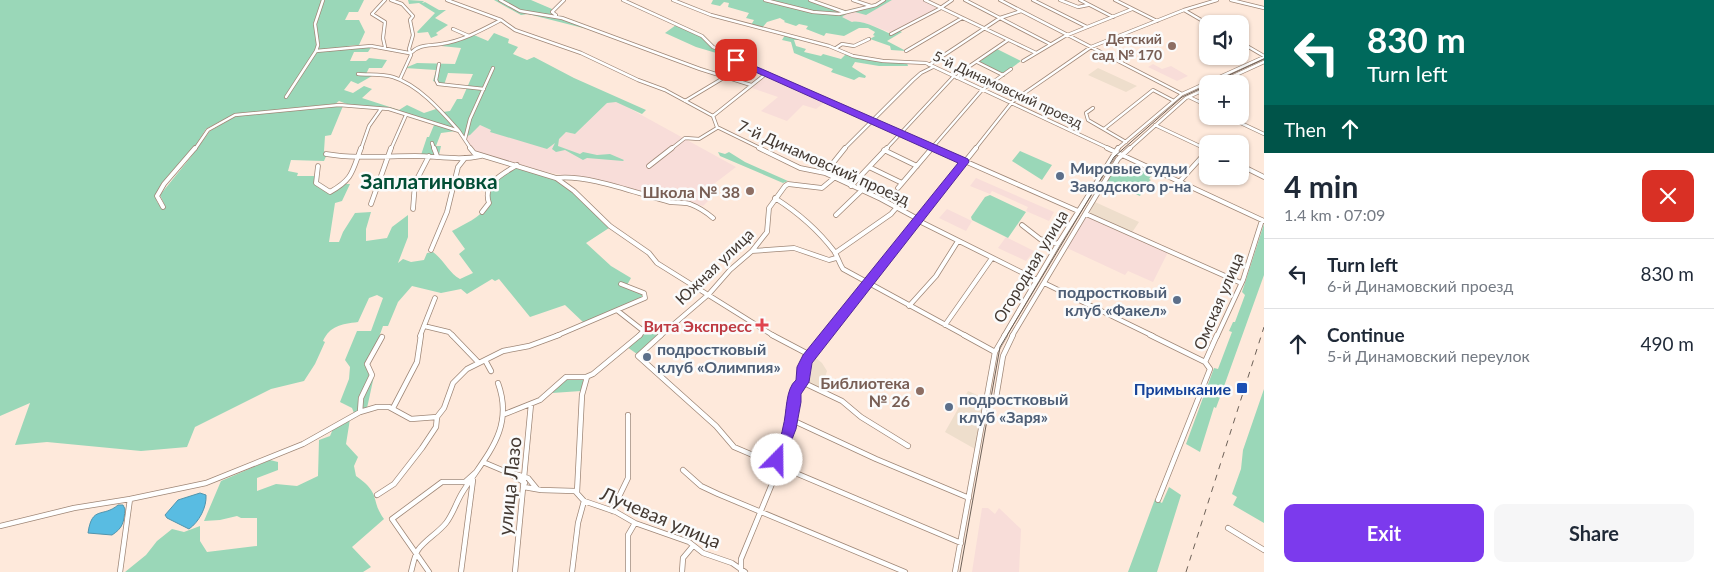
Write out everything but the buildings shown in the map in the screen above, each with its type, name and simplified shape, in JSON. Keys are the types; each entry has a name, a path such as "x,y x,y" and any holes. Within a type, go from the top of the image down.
{"street":[{"path":"286,97 316,51 318,45 315,24 323,0"},
{"path":"385,0 372,14 385,22 383,37 385,46"},
{"path":"391,0 402,4 413,16 410,20 413,40 408,49 410,53"},
{"path":"447,0 500,20 509,24 513,29 582,53 713,116 767,73"},
{"path":"500,0 520,11 558,16 751,85"},
{"path":"558,16 552,11 564,0"},
{"path":"623,0 702,36 713,47 725,52 733,59 964,162 1078,210"},
{"name":"5-й Динамовский проезд","path":"673,0 711,15 836,48 853,56 883,62 918,62 931,66 1263,221"},
{"path":"765,0 813,12 839,14 874,6 884,0"},
{"path":"810,0 844,12"},
{"path":"853,0 874,6"},
{"path":"925,0 1036,53"},
{"path":"891,34 941,8 952,0"},
{"path":"965,0 1050,44"},
{"path":"1000,0 1015,10 1021,11 1182,94"},
{"path":"1033,0 1087,27"},
{"path":"1060,0 1078,7 1089,5"},
{"path":"1080,0 1113,17"},
{"path":"1115,0 1156,21"},
{"path":"741,570 741,559 774,479 792,420 794,394 802,382 804,367 810,355 1011,102 1091,47 1184,10 1217,0"},
{"path":"1231,0 1264,8"},
{"path":"1023,61 1068,35 1132,9"},
{"path":"825,174 834,160 920,73 931,66 942,55 970,40 1015,10"},
{"path":"1184,10 1199,19"},
{"path":"906,50 913,48 962,18"},
{"path":"400,79 410,53 417,47 444,44 469,36 500,20"},
{"path":"453,29 469,36"},
{"path":"836,48 842,44 854,46 869,39"},
{"path":"851,186 960,72 1008,40"},
{"path":"316,51 363,46 385,46 410,53"},
{"path":"1249,47 1264,56"},
{"name":"Огородная улица","path":"955,572 995,352 1078,210 1116,151 1182,94 1264,56"},
{"path":"977,62 1003,75"},
{"path":"1236,75 1264,62"},
{"path":"438,64 436,80 438,84 474,86 484,90"},
{"path":"465,139 470,117 493,68"},
{"path":"898,188 983,89 1010,70"},
{"path":"358,74 400,79 437,108 459,131 471,151 481,156 556,178 574,191 610,226 649,253 657,263 786,344 810,355"},
{"path":"685,101 725,77"},
{"path":"1104,129 1153,90 1174,101"},
{"name":"Огородная улица","path":"987,399 996,398 1005,350 1122,154 1189,97 1199,92"},
{"path":"1189,97 1199,102"},
{"path":"163,207 158,196 164,184 189,158 208,130 235,115 339,105 381,108 459,131"},
{"path":"318,166 316,183 330,192 346,183 351,176 369,126 381,108"},
{"path":"1093,108 1086,113 1091,122 1126,142"},
{"path":"371,204 397,132 406,115"},
{"name":"7-й Динамовский проезд","path":"713,116 717,128 800,168 825,174 897,207 917,220 1037,280"},
{"path":"1155,125 1199,146"},
{"path":"1245,125 1264,134"},
{"path":"649,166 684,138 700,140 717,128"},
{"path":"432,143 437,156"},
{"path":"884,150 917,166"},
{"path":"326,154 465,158 481,156"},
{"path":"413,209 415,183 429,156"},
{"path":"431,250 448,212 458,167 465,158"},
{"path":"1180,181 1199,160"},
{"path":"482,212 489,203 487,198 492,182 517,165"},
{"path":"869,167 902,183"},
{"path":"1249,170 1264,177"},
{"path":"556,178 566,177 607,185 670,202 689,204 704,210 713,218"},
{"name":"Южная улица","path":"777,465 734,447 716,426 638,356 707,296 730,270 752,251 768,230 768,211 775,198 788,184 822,188 834,178"},
{"path":"836,215 861,191"},
{"path":"775,198 793,211 836,256 843,270 995,352"},
{"path":"752,251 794,248 829,260 891,214 897,207"},
{"path":"1086,214 1241,283"},
{"name":"Омская улица","path":"1158,500 1210,369 1205,362 1241,283 1263,221"},
{"path":"1022,225 1040,240 1058,244"},
{"path":"909,306 936,276 958,241"},
{"path":"945,325 992,258"},
{"path":"1044,283 1205,362"},
{"path":"377,496 397,481 431,435 453,383 467,369 478,362 503,352 550,339 618,311 645,296 639,290 621,284"},
{"path":"393,408 413,372 424,326 436,298"},
{"path":"618,311 644,330 664,332"},
{"path":"424,326 449,332 478,362"},
{"path":"505,414 531,404 551,393 564,378 575,376 587,377 601,369 613,356 640,336 644,330"},
{"path":"360,412 361,398 372,375 367,364 382,337"},
{"path":"485,360 491,371"},
{"path":"577,492 582,395 587,377"},
{"path":"802,382 842,401 861,417 908,446"},
{"path":"429,572 392,519 442,482 465,482 475,473 497,436 505,414 504,401 498,383"},
{"name":"улица Лазо","path":"515,572 526,477 531,404"},
{"path":"0,526 74,508 130,500 206,483 303,444 360,412 377,407 393,408 412,419 437,417"},
{"path":"612,511 628,478 628,415"},
{"path":"792,420 876,459 969,498"},
{"name":"Лучевая улица","path":"483,462 526,477"},
{"path":"777,465 961,543"},
{"path":"683,470 701,486 905,572"},
{"path":"461,572 475,473"},
{"name":"Лучевая улица","path":"510,473 524,485 537,489 577,492 584,501 612,511 635,523 680,539 745,572"},
{"path":"526,477 537,489"},
{"path":"411,572 417,553 448,521 464,490 473,480"},
{"path":"120,572 130,500"},
{"path":"572,572 574,546 579,528 580,506 584,501"},
{"path":"628,572 628,532 635,523"},
{"path":"1228,528 1264,550"},
{"path":"682,572 683,558 692,546"}],"shaded area":[{"path":"892,0 924,0 938,9 892,33 868,24 852,22 842,17 851,11 866,14"},
{"path":"1153,64 1162,69 1171,66 1188,76 1177,81 1148,67"},
{"path":"1098,68 1137,86 1126,92 1088,75"},
{"path":"767,76 825,102 816,109 803,105 787,121 761,111 778,97 752,88"},
{"path":"616,101 736,167 706,190 713,196 703,206 671,202 606,184 542,171 479,153 467,141 467,137 480,125 547,149 566,132 575,134 607,103"},
{"path":"976,178 1054,212 1049,221 1026,211 1028,207 992,191 990,194 970,186"},
{"path":"1095,202 1139,222 1131,234 1089,214"},
{"path":"947,209 972,221 966,231 939,218"},
{"path":"1086,216 1168,252 1153,282 1128,271 1125,275 1067,248"},
{"path":"1006,237 1034,251 1026,261 998,248"},
{"path":"815,357 827,371 821,390 805,380 808,365"},
{"path":"968,391 984,398 975,449 945,432"},
{"path":"982,508 988,508 995,514 999,508 1021,529 1019,572 972,572"}],"green space":[{"path":"0,0 364,0 358,12 349,12 345,20 359,20 365,32 359,45 348,46 372,46 368,52 354,52 350,61 366,61 369,58 387,60 382,68 369,68 366,74 372,76 358,84 351,81 344,90 353,93 364,86 372,89 362,98 399,110 407,105 424,113 436,109 456,129 395,111 347,104 339,101 335,104 234,114 206,129 188,157 156,196 157,202 162,207 165,206 160,195 210,131 236,116 343,106 331,135 325,136 324,151 327,154 324,161 291,160 288,171 298,173 297,176 314,176 315,185 327,191 342,184 350,184 342,201 335,203 329,242 339,242 355,213 371,212 366,229 366,241 387,238 392,227 408,215 408,237 398,263 403,259 411,262 424,260 427,253 433,252 460,279 473,273 459,254 465,249 452,231 481,214 488,204 493,183 515,167 540,173 561,182 609,228 586,243 611,266 631,278 626,287 643,294 644,298 584,323 565,305 530,317 499,279 495,281 492,279 467,294 461,289 441,293 412,286 398,302 388,326 383,326 369,365 374,376 367,408 354,413 352,408 340,402 349,379 350,367 345,360 357,331 371,331 383,298 377,295 369,298 358,322 341,325 329,332 323,341 325,342 315,364 304,381 271,389 195,427 187,447 141,451 47,442 15,445 30,403 0,416"},
{"path":"408,0 424,1 422,3 425,2 439,10 446,10 435,18 448,25 436,33 438,35 431,38 428,32 418,33 435,13 419,3 409,4"},
{"path":"494,0 531,0 552,9 552,12 558,17 591,30 528,14 521,15"},
{"path":"713,0 812,0 843,11 876,6 885,0 892,0 866,15 851,11 842,17 852,22 866,23 891,34 909,25 900,31 902,32 887,41 906,51 891,50 890,46 870,39 875,36 873,35 875,32 868,28 859,28 844,36 826,33 824,36 806,29 808,26 799,24 796,26 784,22 780,18 767,22 762,28 751,25 754,20 746,18 749,13 728,7 729,3 724,2 720,6 711,4"},
{"path":"676,25 701,37 730,57 696,47 665,33"},
{"path":"494,33 509,39 508,43 518,47 513,54 527,60 534,57 574,78 646,110 642,114 616,102 607,103 575,134 566,132 559,139 558,146 580,154 583,152 597,155 610,154 624,160 587,158 583,160 565,150 556,152 552,149 555,143 547,149 490,132 491,130 480,125 470,135 465,137 443,112 450,111 457,99 462,99 473,74 448,73 444,85 433,81 436,70 405,68 417,63 455,64 461,48 441,46 474,35 488,41"},
{"path":"785,35 801,40 794,40 796,46 806,49 804,52 821,56 823,54 841,59 846,54 883,62 907,63 908,66 879,66 855,62 852,67 866,76 865,78 859,77 854,80 831,72 833,69 794,53 791,42 782,40"},
{"path":"997,49 1021,61 1003,74 979,62"},
{"path":"434,125 456,131 441,133 436,146 441,146 439,155 421,155 427,137 429,137"},
{"path":"1020,151 1052,165 1042,180 1012,161"},
{"path":"718,152 725,154 729,152 745,162 788,181 783,183 720,156"},
{"path":"1116,165 1137,175 1142,171 1152,175 1149,179 1151,180 1147,183 1140,196 1106,181"},
{"path":"990,195 1026,212 1008,238 972,220 971,217 985,197"},
{"path":"1264,224 1264,275 1216,408 1214,407 1200,452 1186,444 1214,368 1218,369 1232,332 1229,331 1233,322 1235,322 1245,295 1242,292"},
{"path":"645,332 660,334 637,354 627,347"},
{"path":"584,378 581,391 552,393 565,379"},
{"path":"1264,389 1264,523 1233,505 1237,497 1232,494 1241,469 1243,450"},
{"path":"350,419 346,444 358,457 354,466 356,476 373,493 377,507 384,519 352,547 371,567 363,572 125,572 146,555 157,541 172,529 184,532 200,526 200,541 207,552 257,546 257,518 241,518 237,516 204,521 221,481 270,460 278,462 278,470 257,478 257,491 276,484 297,486 318,476 319,440 330,436 333,429"},
{"path":"1169,487 1181,495 1157,572 1128,572 1155,499 1162,503"}],"water":[{"path":"200,493 206,495 204,509 193,526 189,529 167,518 165,515 178,500"},
{"path":"118,505 123,505 125,509 119,530 112,535 88,533 95,515 113,509"}],"tram line":[{"path":"1229,75 1264,59"},
{"path":"960,572 1000,347 1114,157 1182,97 1199,89"}],"railway":[{"path":"1186,572 1264,327"}],"place":[{"name":"Детский сад № 170","path":"1172,46"},
{"name":"Мировые судьи Заводского р-на","path":"1060,176"},
{"name":"Школа № 38","path":"750,191"},
{"name":"подростковый клуб «Факел»","path":"1177,300"},
{"name":"Вита Экспресс","path":"762,325"},
{"name":"подростковый клуб «Олимпия»","path":"647,357"},
{"name":"Примыкание","path":"1242,388"},
{"name":"Библиотека № 26","path":"920,391"},
{"name":"подростковый клуб «Заря»","path":"949,407"}],"district":[{"name":"Заплатиновка","path":"429,180"}],"route":[{"path":"736,60 964,162 840,317 816,350 810,355 804,367 802,382 794,394 795,402 790,429 777,460"}]}
